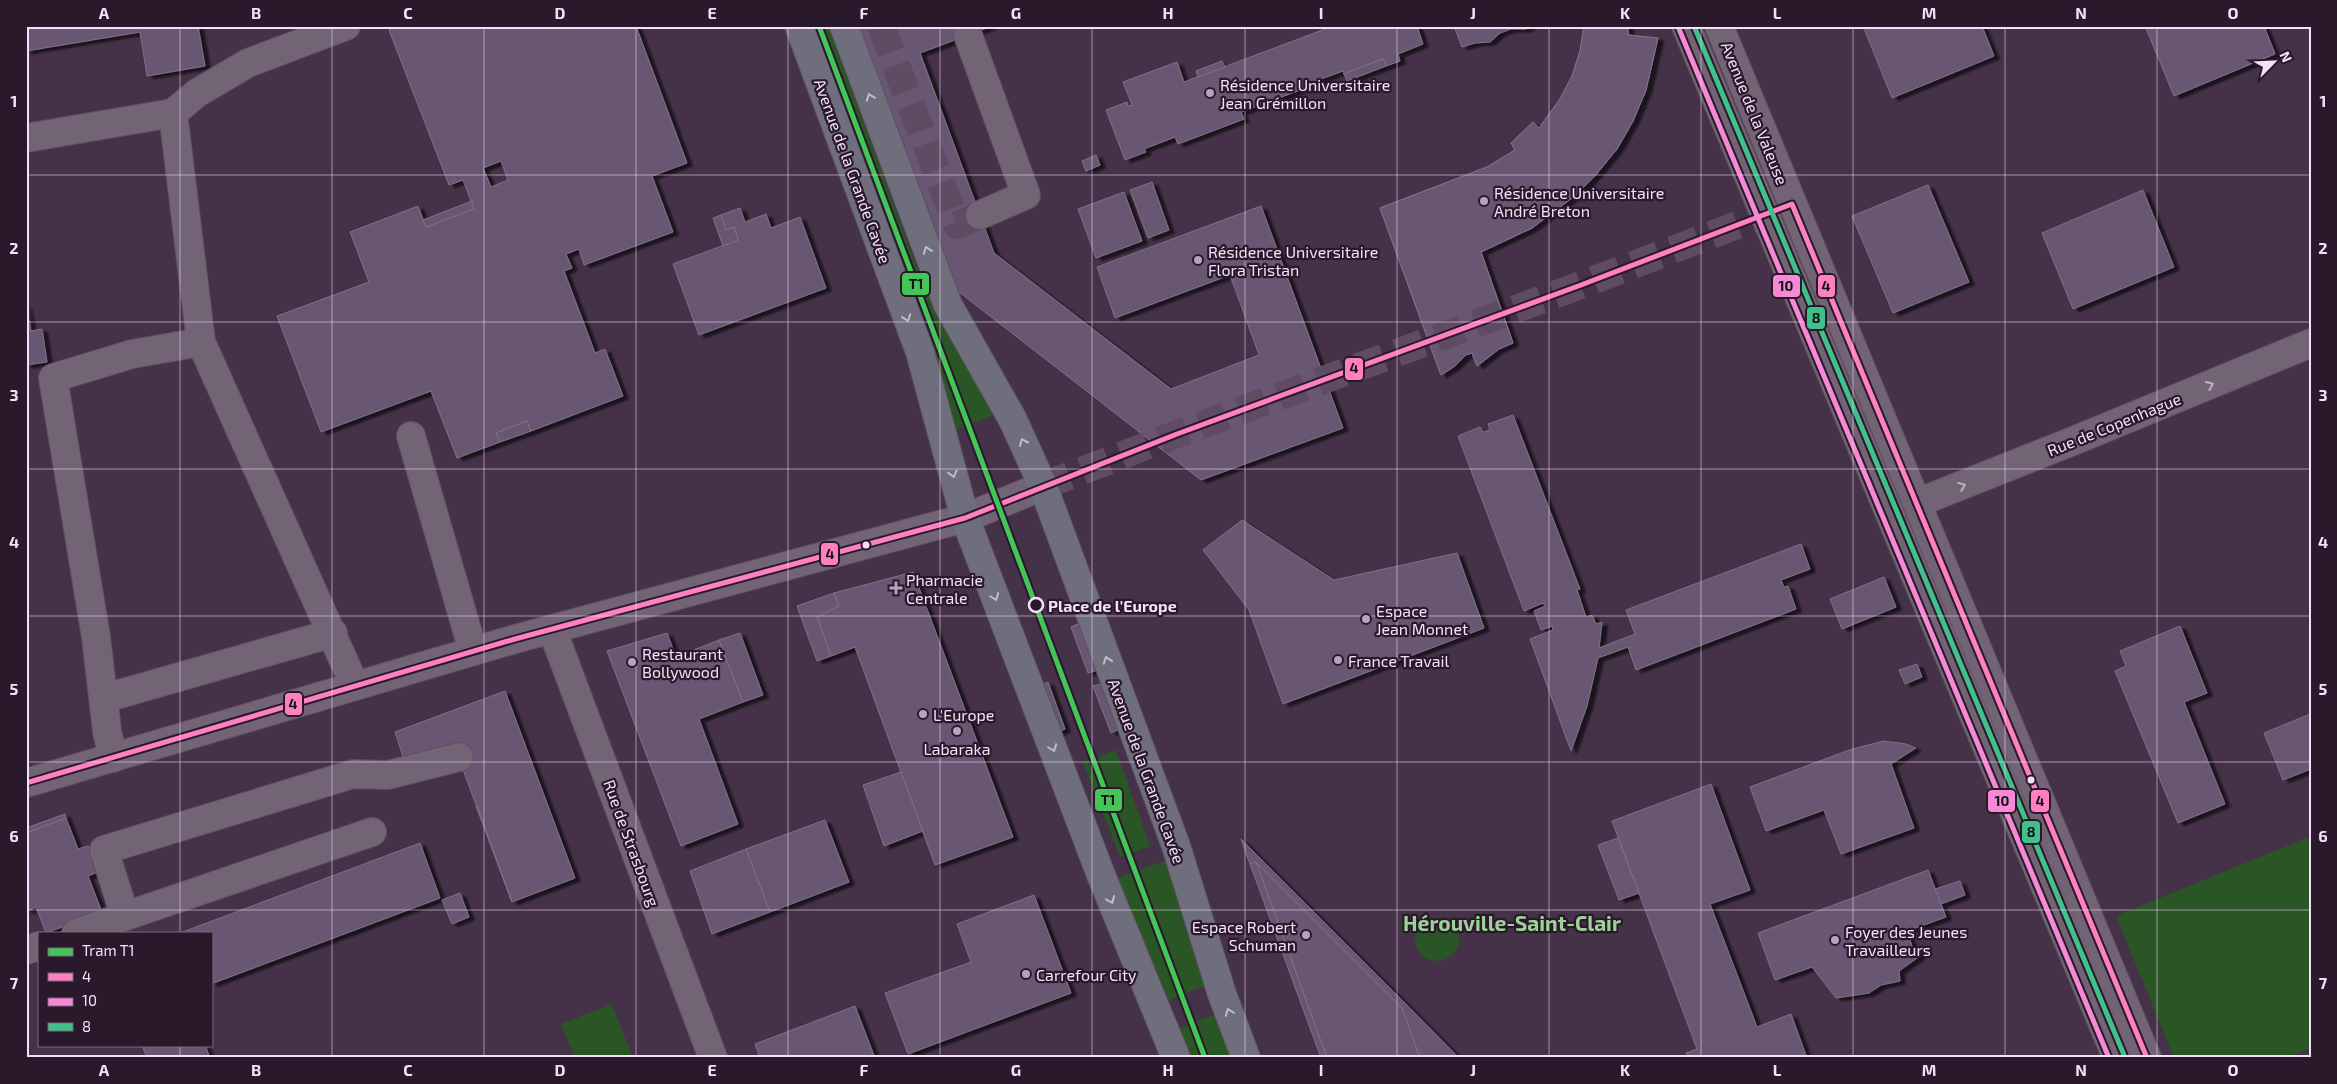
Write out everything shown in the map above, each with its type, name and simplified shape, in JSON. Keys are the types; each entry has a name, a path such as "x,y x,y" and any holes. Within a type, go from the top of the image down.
{"main road":[{"name":"Avenue de la Grande Cavée","path":"799,26 920,352 965,518 1101,875 1176,1058"},
{"name":"Avenue de la Grande Cavée","path":"844,26 948,305 1013,420 1043,486 1176,846 1222,994 1246,1058"}],"street":[{"path":"26,138 173,113 197,93 248,63 346,26"},
{"name":"Avenue de la Valeuse","path":"1686,26 2117,1058"},
{"name":"Avenue de la Valeuse","path":"1719,26 2147,1058"},
{"path":"968,35 1026,195 980,215"},
{"path":"173,113 201,342 356,686"},
{"path":"113,758 107,731 96,637 53,378 132,354 201,342"},
{"name":"Rue de Copenhague","path":"1916,503 2311,344"},
{"path":"411,436 473,651"},
{"path":"26,783 473,651 965,518 1043,486"},
{"path":"1881,493 1916,503"},
{"name":"Rue de Strasbourg","path":"552,629 713,1058"},
{"path":"116,695 333,633"},
{"path":"125,916 104,850 353,774 388,775 459,757"},
{"path":"79,932 372,832"},
{"path":"26,950 38,946"}],"green space":[{"path":"809,26 828,26 922,281 1000,413 950,432"},
{"path":"1116,750 1150,846 1120,857 1083,763"},
{"path":"2311,836 2311,1048 2286,1058 2174,1058 2116,916"},
{"path":"1172,858 1212,983 1164,1002 1111,880"},
{"path":"1433,917 1441,917 1453,923 1459,939 1453,955 1441,961 1433,961 1421,955 1415,943 1415,935 1421,923"},
{"path":"612,1004 633,1058 575,1058 561,1024"},
{"path":"1222,1012 1239,1058 1185,1058 1174,1030"}],"building":[{"path":"26,26 198,26 205,66 147,76 140,32 26,51"},
{"path":"398,26 636,26 687,163 652,176 673,232 584,265 579,249 566,254 572,268 564,271 595,353 605,349 623,396 531,431 527,421 496,433 500,442 457,458 431,391 321,432 277,316 369,282 350,232 418,206 426,227 474,209 463,180 449,185 389,30","holes":["501,161 508,180 491,187 483,168"]},
{"name":"Résidence Universitaire Flora Tristan","path":"853,26 992,26 920,53 994,253 1171,389 1259,355 1230,275 1115,318 1097,267 1261,206 1343,428 1201,480 950,285"},
{"name":"Résidence Universitaire Jean Grémillon","path":"1333,26 1417,26 1423,44 1398,54 1400,61 1386,66 1383,59 1344,74 1343,71 1318,80 1319,83 1241,112 1244,119 1178,144 1175,137 1144,149 1146,152 1125,160 1106,110 1127,102 1128,106 1132,105 1123,82 1177,62 1184,82"},
{"path":"1454,26 1531,26 1526,29 1511,29 1500,33 1490,42 1475,43 1462,47"},
{"name":"Résidence Universitaire André Breton","path":"1584,26 1628,26 1628,35 1658,38 1646,90 1633,121 1617,149 1576,195 1532,228 1481,252 1513,343 1499,349 1477,366 1472,353 1466,355 1455,366 1441,375 1380,208 1487,167 1515,150 1511,143 1533,122 1539,128 1560,99 1572,76 1580,51"},
{"name":"Résidence Universitaire André Breton","path":"1584,26 1628,26 1628,35 1658,38 1646,90 1633,121 1617,149 1576,195 1532,228 1481,252 1513,343 1499,349 1477,366 1472,353 1466,355 1455,366 1441,375 1380,208 1487,167 1515,150 1511,143 1533,122 1539,128 1560,99 1572,76 1580,51"},
{"path":"1863,26 1982,26 1994,56 1892,98"},
{"path":"2145,26 2264,26 2275,54 2174,96"},
{"path":"1383,59 1386,66 1347,81 1344,74"},
{"path":"1222,61 1225,67 1198,77 1196,71"},
{"path":"1096,155 1100,165 1086,171 1082,161"},
{"path":"1152,182 1169,230 1148,238 1130,190"},
{"path":"1928,185 1969,282 1893,313 1852,216"},
{"path":"2143,190 2174,267 2073,309 2042,233"},
{"path":"1124,192 1142,241 1096,258 1078,209"},
{"path":"472,201 474,209 426,227 423,220"},
{"path":"740,208 745,222 766,214 771,228 800,217 826,288 699,335 673,264 738,240 734,227 726,230 721,215"},
{"path":"721,215 726,230 734,227 738,240 723,246 713,218"},
{"path":"26,305 31,331 42,329 47,362 26,365"},
{"path":"1513,415 1580,589 1577,590 1586,617 1592,615 1596,624 1602,622 1599,648 1635,634 1626,610 1801,544 1810,569 1781,580 1784,587 1788,586 1796,609 1636,670 1628,647 1598,658 1587,706 1571,751 1530,639 1553,630 1552,626 1541,630 1534,611 1545,606 1543,603 1524,611 1458,436 1480,427 1483,432 1490,430 1488,424"},
{"path":"527,421 531,431 500,442 496,433"},
{"name":"Espace Jean Monnet","path":"1242,520 1334,580 1457,553 1484,628 1283,704 1249,610 1203,550"},
{"name":"L'Europe","path":"913,572 1013,837 935,865 855,647 831,656 817,617 839,606 834,593"},
{"path":"1884,577 1896,607 1842,629 1830,599"},
{"path":"834,593 839,606 817,617 831,656 817,661 797,606"},
{"path":"1080,623 1098,670 1088,673 1071,627"},
{"path":"2180,626 2207,693 2184,702 2225,804 2178,823 2115,671 2126,666 2120,651"},
{"path":"667,633 676,657 719,640 743,702 699,719 738,824 681,846 607,651"},
{"path":"740,633 763,695 743,702 719,640"},
{"path":"1917,664 1922,677 1905,684 1899,670"},
{"path":"1048,682 1065,729 1056,733 1038,686"},
{"path":"1103,683 1120,729 1111,733 1093,686"},
{"path":"505,691 575,878 512,902 455,748 405,763 395,732"},
{"path":"2310,714 2311,769 2283,780 2264,733"},
{"path":"1884,741 1906,744 1916,748 1891,764 1914,828 1841,854 1824,810 1766,831 1750,787 1852,749"},
{"path":"901,772 923,831 884,846 863,785"},
{"path":"1711,784 1750,890 1710,904 1757,1027 1791,1014 1807,1058 1688,1058 1686,1053 1697,1049 1612,821"},
{"path":"476,806 477,806 512,902"},
{"path":"65,814 66,818 26,833 26,828"},
{"path":"66,818 78,849 88,846 98,872 88,876 102,912 46,932 36,907 27,911 26,909 26,833"},
{"path":"825,820 849,882 770,912 746,849"},
{"path":"1618,838 1639,893 1619,900 1598,845"},
{"path":"1241,839 1459,1058 1420,1058 1402,1008 1256,862 1250,864"},
{"path":"420,843 440,898 212,984 212,932 183,932"},
{"path":"746,849 770,912 712,934 690,871"},
{"name":"Espace Robert Schuman","path":"1256,862 1402,1008 1420,1058 1327,1058"},
{"path":"1256,862 1327,1058 1321,1058 1250,864"},
{"name":"Foyer des Jeunes Travailleurs","path":"1928,870 1946,917 1907,931 1912,946 1920,956 1899,971 1900,981 1881,985 1869,993 1836,998 1812,967 1775,980 1758,933"},
{"path":"1960,881 1965,895 1941,904 1935,889"},
{"path":"460,893 469,917 452,924 442,900"},
{"path":"1034,895 1071,993 908,1054 885,993 971,962 957,924"},
{"path":"855,1006 875,1058 760,1058 755,1044"},
{"path":"142,1046 205,1046 210,1058 147,1058"}],"tunnel":[{"path":"881,26 957,225 980,215"},
{"path":"1043,486 1792,204"}],"tram line":[{"name":"T1","path":"819,26 1205,1058"}],"transit line":[{"name":"8","path":"1694,26 2124,1055"},
{"name":"10","path":"1679,29 2109,1058"},
{"name":"4","path":"26,783 515,639 965,518 1177,434 1581,285 1792,204 2147,1058"}],"place":[{"name":"Résidence Universitaire Jean Grémillon","path":"1210,93"},
{"name":"Résidence Universitaire André Breton","path":"1484,201"},
{"name":"Résidence Universitaire Flora Tristan","path":"1198,260"},
{"name":"Pharmacie Centrale","path":"896,588"},
{"name":"Place de l'Europe","path":"1036,605"},
{"name":"Espace Jean Monnet","path":"1366,619"},
{"name":"France Travail","path":"1338,660"},
{"name":"Restaurant Bollywood","path":"632,662"},
{"name":"L'Europe","path":"923,714"},
{"name":"Labaraka","path":"957,731"},
{"name":"Espace Robert Schuman","path":"1306,935"},
{"name":"Foyer des Jeunes Travailleurs","path":"1835,940"},
{"name":"Carrefour City","path":"1026,974"}],"district":[{"name":"Hérouville-Saint-Clair","path":"1512,922"}]}
